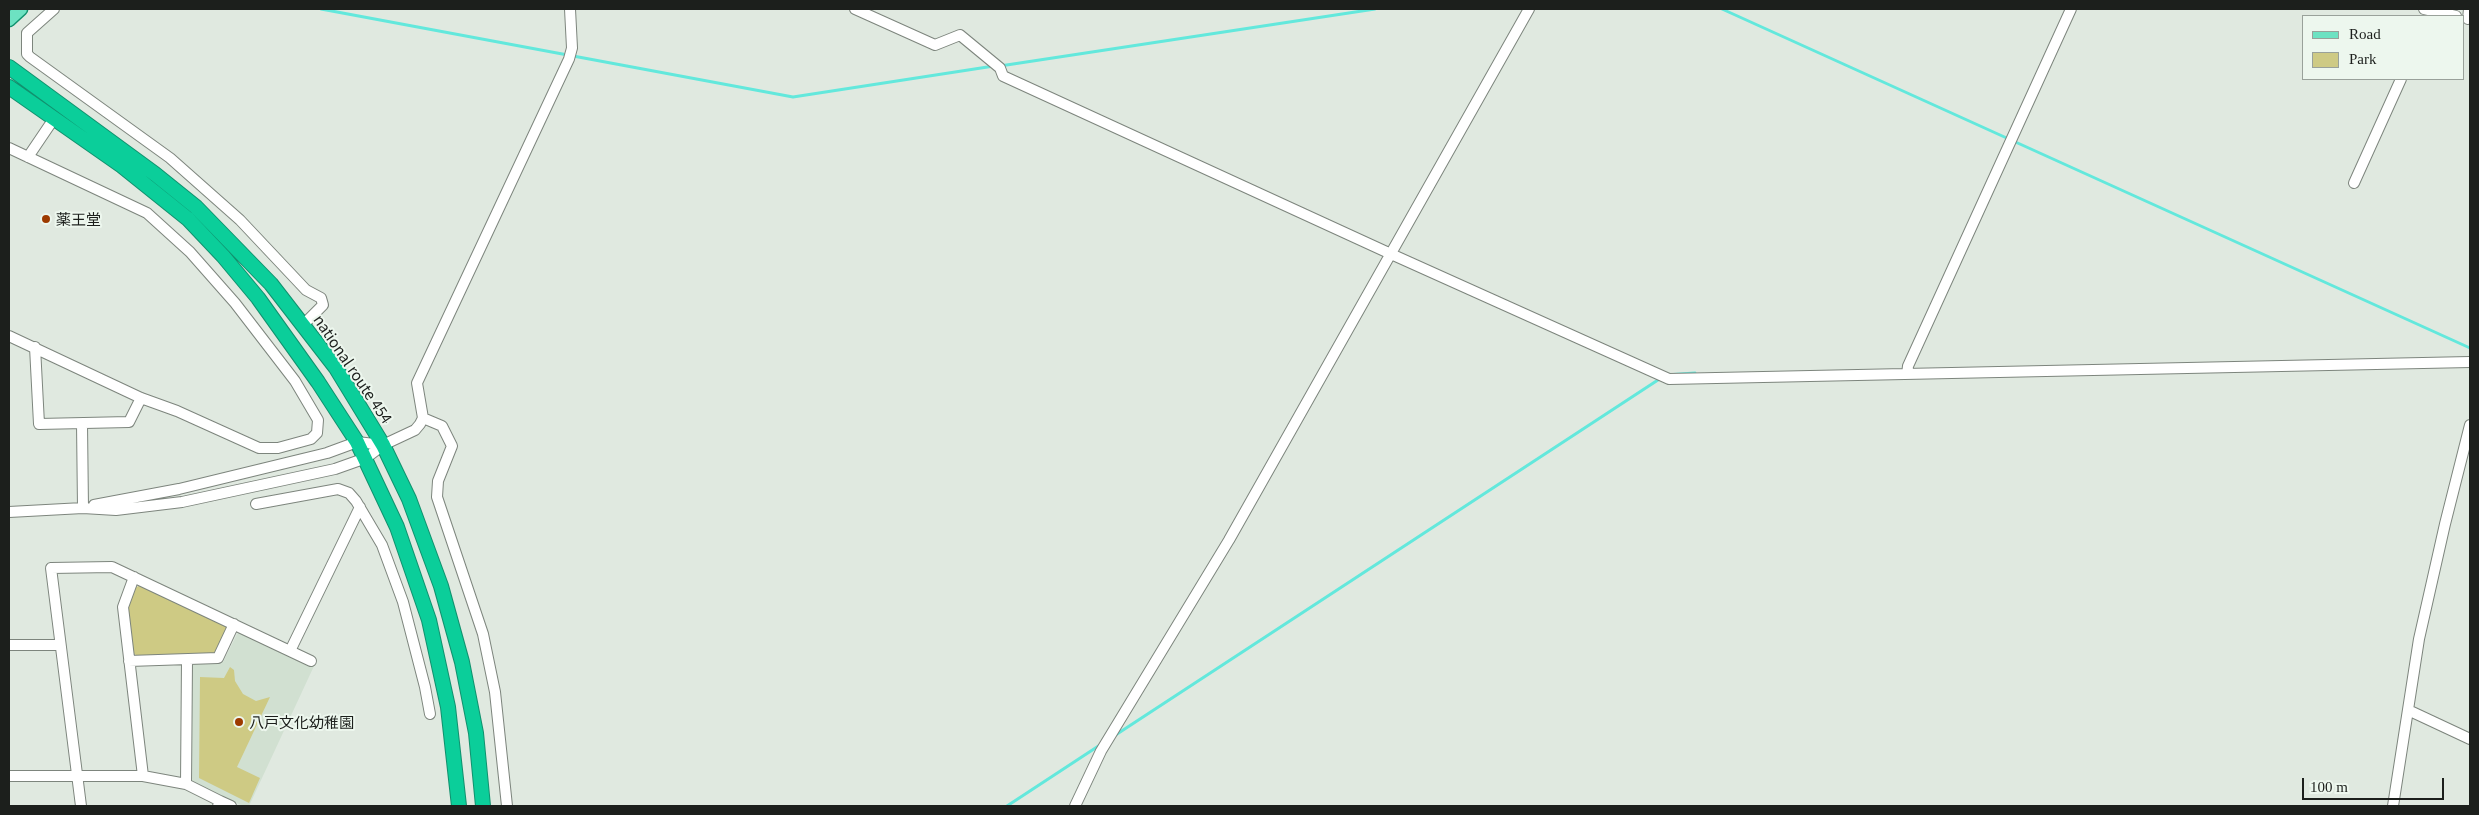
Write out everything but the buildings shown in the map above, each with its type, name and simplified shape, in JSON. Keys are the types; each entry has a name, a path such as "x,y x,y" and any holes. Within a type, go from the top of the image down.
{"highway":[{"name":"national route 454","path":"9,67 155,174 196,207 272,284 336,368 383,445 410,499 441,586 462,662 476,733 483,806"},
{"path":"9,87 53,120 122,166 188,219 223,256 287,337 357,442 366,458 396,527 429,620 448,707 459,806"}],"main road":[{"path":"9,20 21,9"}],"street":[{"path":"54,9 27,33 27,54 170,158 240,220 306,290 321,298 323,305 304,324"},
{"path":"9,512 83,508 116,510 182,502 300,477 366,458 383,445 415,430 423,418 417,383 569,59 572,48 570,9"},
{"path":"854,9 935,45 960,35 1000,68 1003,76 1668,379 2470,362"},
{"path":"1075,806 1101,751 1229,540 1529,9"},
{"path":"1907,374 1908,366 2071,9"},
{"path":"2428,12 2449,15"},
{"path":"2354,183 2401,80"},
{"path":"28,157 53,120"},
{"path":"9,148 147,213 190,252 235,303 294,381 318,420 317,432 311,439 295,444 268,450 259,448 176,411 141,398 9,336"},
{"path":"35,348 40,424 128,422 141,398"},
{"path":"423,418 442,426 452,446 438,481 437,497 483,634 495,692 507,806"},
{"path":"82,424 83,508"},
{"path":"2393,806 2408,710 2432,582 2470,425"},
{"path":"83,508 179,490 327,453 357,442 383,445"},
{"path":"256,504 338,489 349,494 360,507 382,545 403,602 430,714"},
{"path":"290,651 360,507"},
{"path":"81,806 51,568 112,567 311,661"},
{"path":"134,578 123,607 143,776"},
{"path":"129,661 218,658 234,624"},
{"path":"9,645 60,645"},
{"path":"186,784 187,660"},
{"path":"2408,710 2470,739"},
{"path":"9,776 143,776 186,784 219,804 231,806"}],"shaded area":[{"name":"八戸文化幼稚園","path":"241,631 314,666 249,806 243,806 193,782 190,777 191,668 194,663 223,662 237,634"}],"green space":[{"path":"140,585 227,626 215,654 137,656 132,652 127,609 135,588"},
{"path":"230,667 234,670 235,681 243,694 256,701 270,697 237,767 260,778 249,803 199,778 200,677 224,678"}],"waterway":[{"path":"321,9 793,97 994,66"},
{"path":"1000,66 1375,9"},
{"path":"1722,9 2470,348"},
{"path":"1666,375 1695,373"},
{"path":"1114,736 1661,378"},
{"path":"1007,806 1100,745"}],"place":[{"name":"薬王堂","path":"46,219"},
{"name":"八戸文化幼稚園","path":"239,722"}]}
